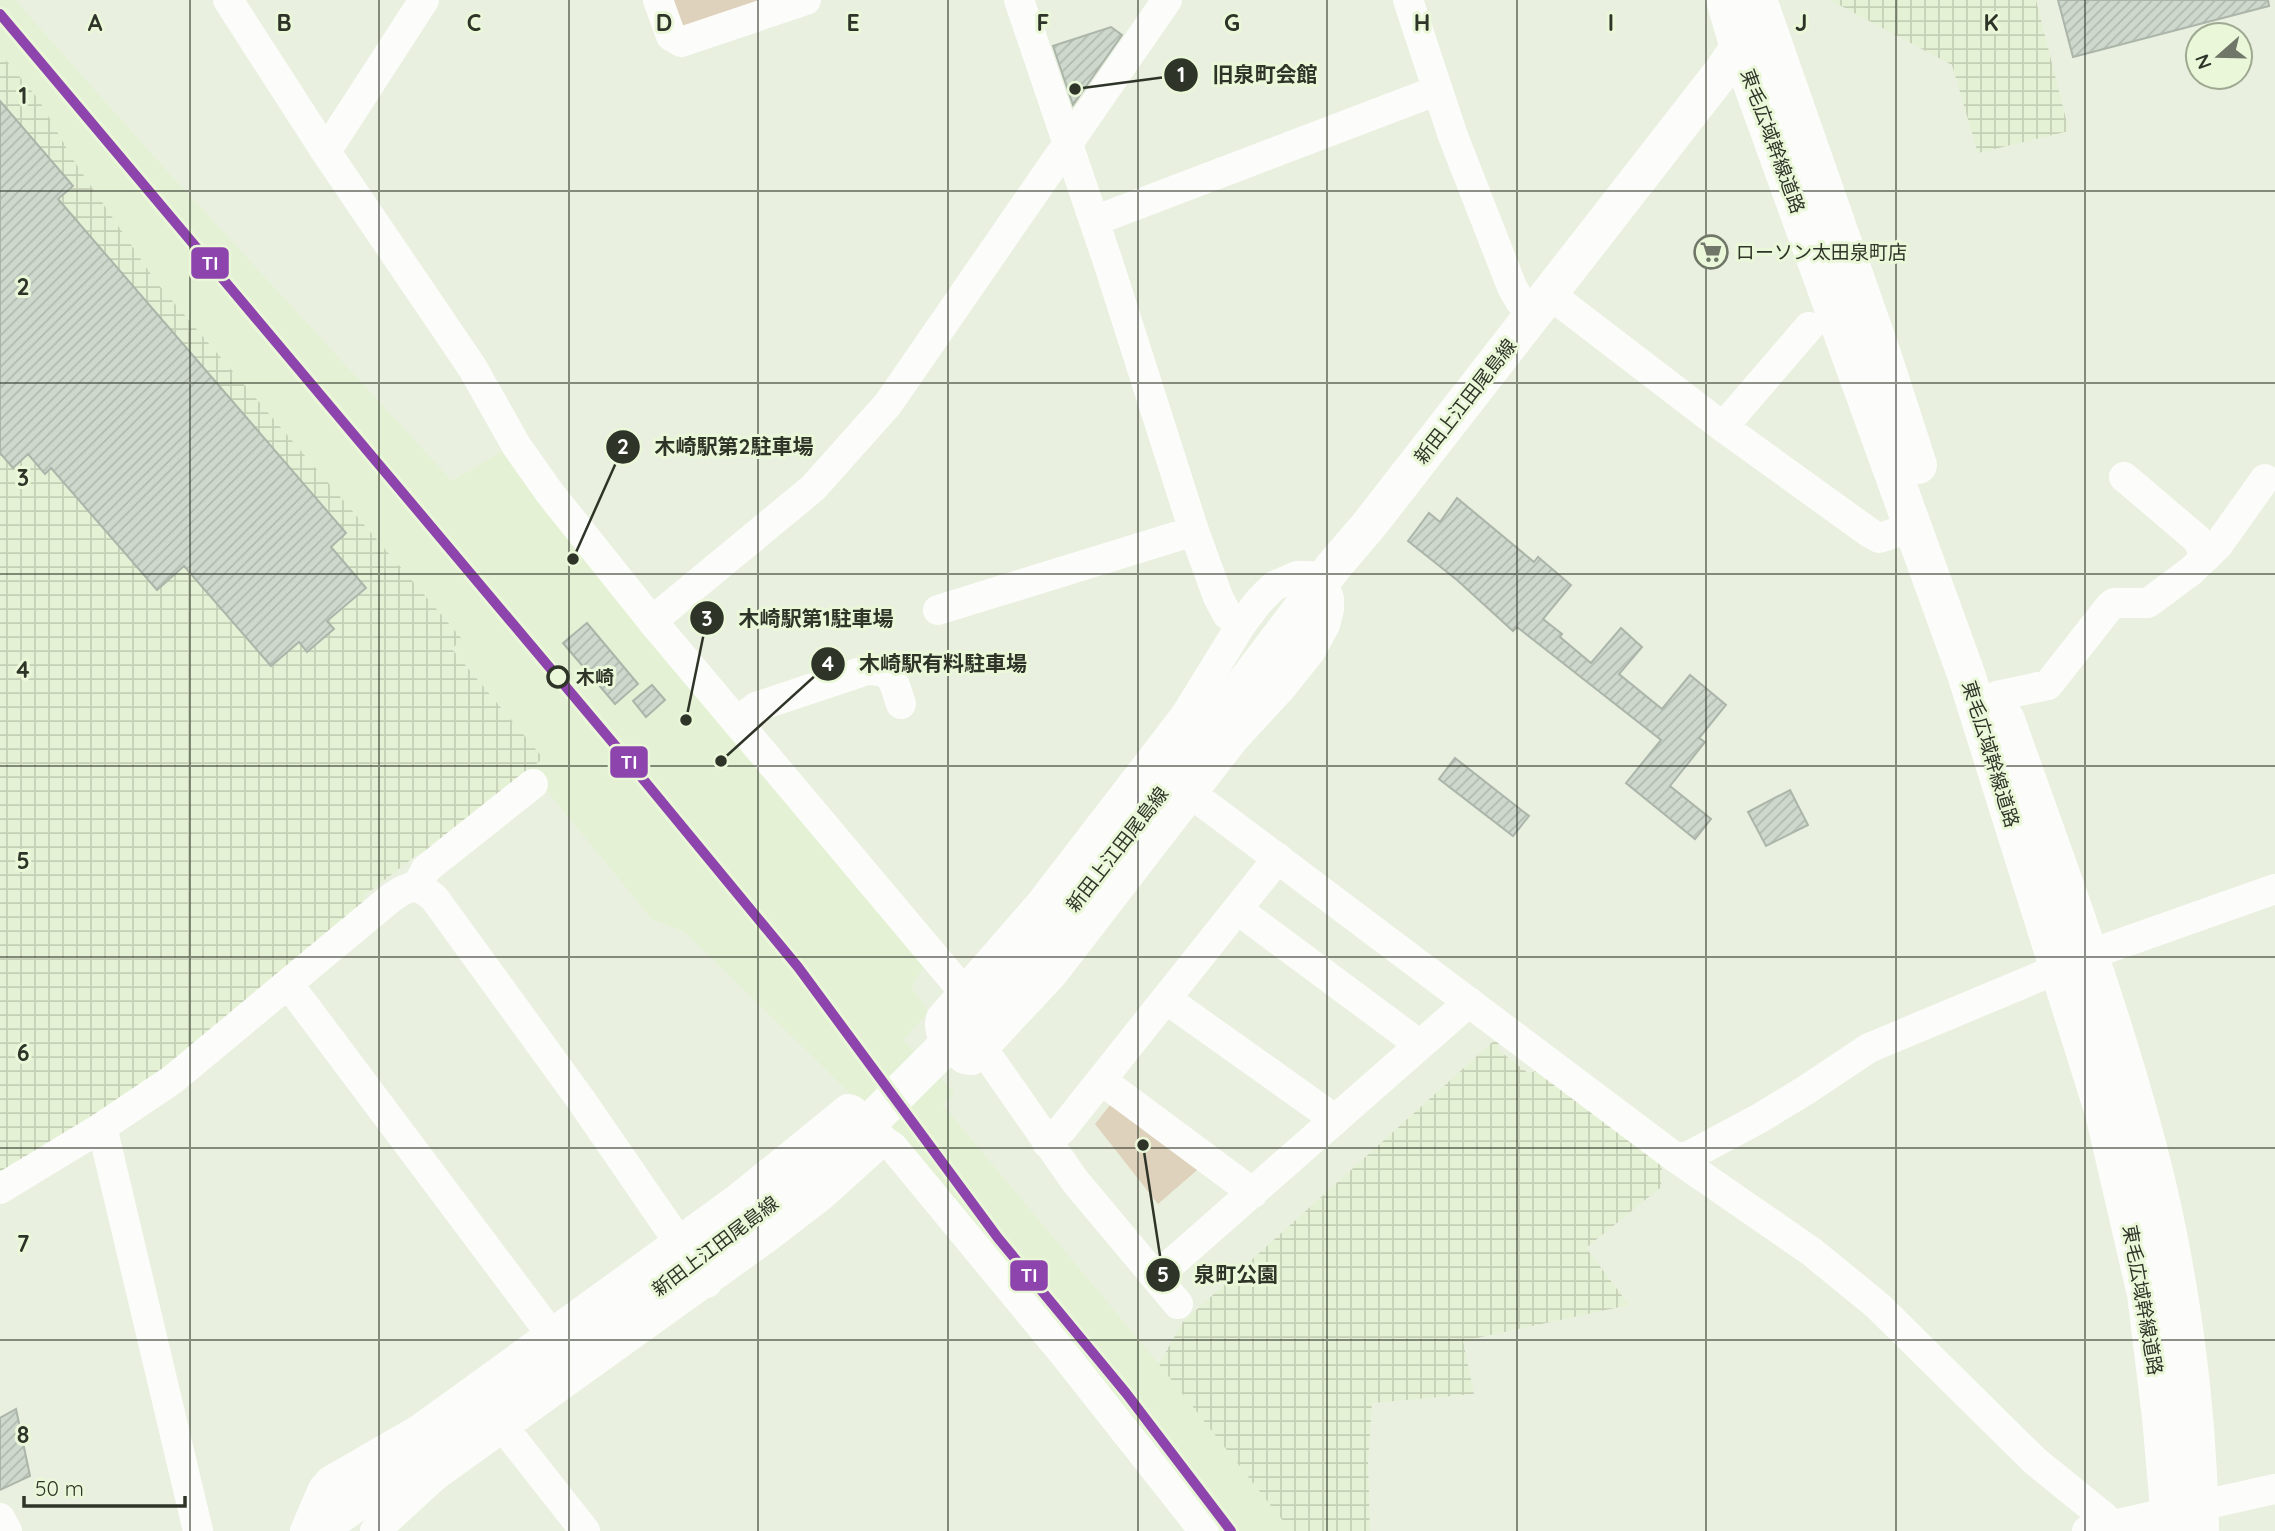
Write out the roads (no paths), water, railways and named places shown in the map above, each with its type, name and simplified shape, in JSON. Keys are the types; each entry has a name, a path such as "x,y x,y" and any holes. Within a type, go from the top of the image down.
{"highway":[{"name":"東毛広域幹線道路","path":"1725,0 1739,48 1966,674 2075,962 2145,1137 2172,1255 2189,1374 2185,1521"},
{"name":"東毛広域幹線道路","path":"1764,4 1933,512 2042,821 2075,962"}],"main road":[{"name":"新田上江田尾島線","path":"317,1531 554,1348 750,1222 863,1128 978,1014 1093,883 1323,582 1739,48 1764,4"}],"street":[{"path":"228,0 324,149 472,367 529,464 549,492 652,621 964,992"},
{"path":"324,149 332,142 424,0"},
{"path":"658,0 671,36 681,42 806,0"},
{"path":"1019,0 1194,531 1218,597 1227,614 1241,625"},
{"path":"652,621 813,488 888,404 1167,0"},
{"path":"1408,0 1453,136 1512,287 1520,301 1540,303 1723,427 1879,538 1914,527"},
{"path":"1094,221 1438,90"},
{"path":"1723,427 1809,327"},
{"path":"2124,477 2197,539 2206,557"},
{"path":"1997,696 2048,685 2114,603 2148,603 2155,600 2218,545 2265,478"},
{"path":"938,610 1194,531"},
{"path":"1310,576 1323,582 1329,599 1325,625 1310,652 1234,740 1052,975 972,1060 964,1059 942,1037 939,1028 941,1018 1041,903 1185,716 1241,625 1259,601 1286,579 1310,576"},
{"path":"738,721 756,707 867,670 883,670 892,677 901,704"},
{"path":"417,887 426,869 533,783"},
{"path":"1193,795 1676,1158 1812,1252 1878,1306 2035,1461 2104,1517 2097,1529"},
{"path":"1047,1143 1063,1128 1278,858"},
{"path":"0,1189 102,1127 172,1080 391,898 403,889 417,887 424,889 435,899 582,1100 706,1283"},
{"path":"1676,1158 1689,1156 1760,1118 1869,1048 2075,962 2275,889"},
{"path":"1238,910 1420,1045"},
{"path":"289,985 554,1348"},
{"path":"1166,999 1334,1121"},
{"path":"1156,1277 1469,1002"},
{"path":"983,1049 1075,1181 1178,1304"},
{"path":"1101,1080 1253,1193"},
{"path":"305,1531 323,1489 330,1481 554,1348 678,1242 737,1199 848,1109 893,1147 1064,1354 1192,1527"},
{"path":"102,1127 198,1531"},
{"path":"375,1531 435,1476 706,1283 821,1196 883,1140"},
{"path":"503,1428 585,1531"},
{"path":"2097,1529 2185,1521 2275,1489"},
{"path":"0,1518 7,1531"}],"place":[{"name":"旧泉町会館","path":"1075,89"},
{"name":"ローソン太田泉町店","path":"1711,252"},
{"name":"木崎駅第2駐車場","path":"573,559"},
{"name":"木崎","path":"558,677"},
{"name":"木崎駅第1駐車場","path":"686,720"},
{"name":"木崎駅有料駐車場","path":"721,761"},
{"name":"泉町公園","path":"1143,1145"}]}
